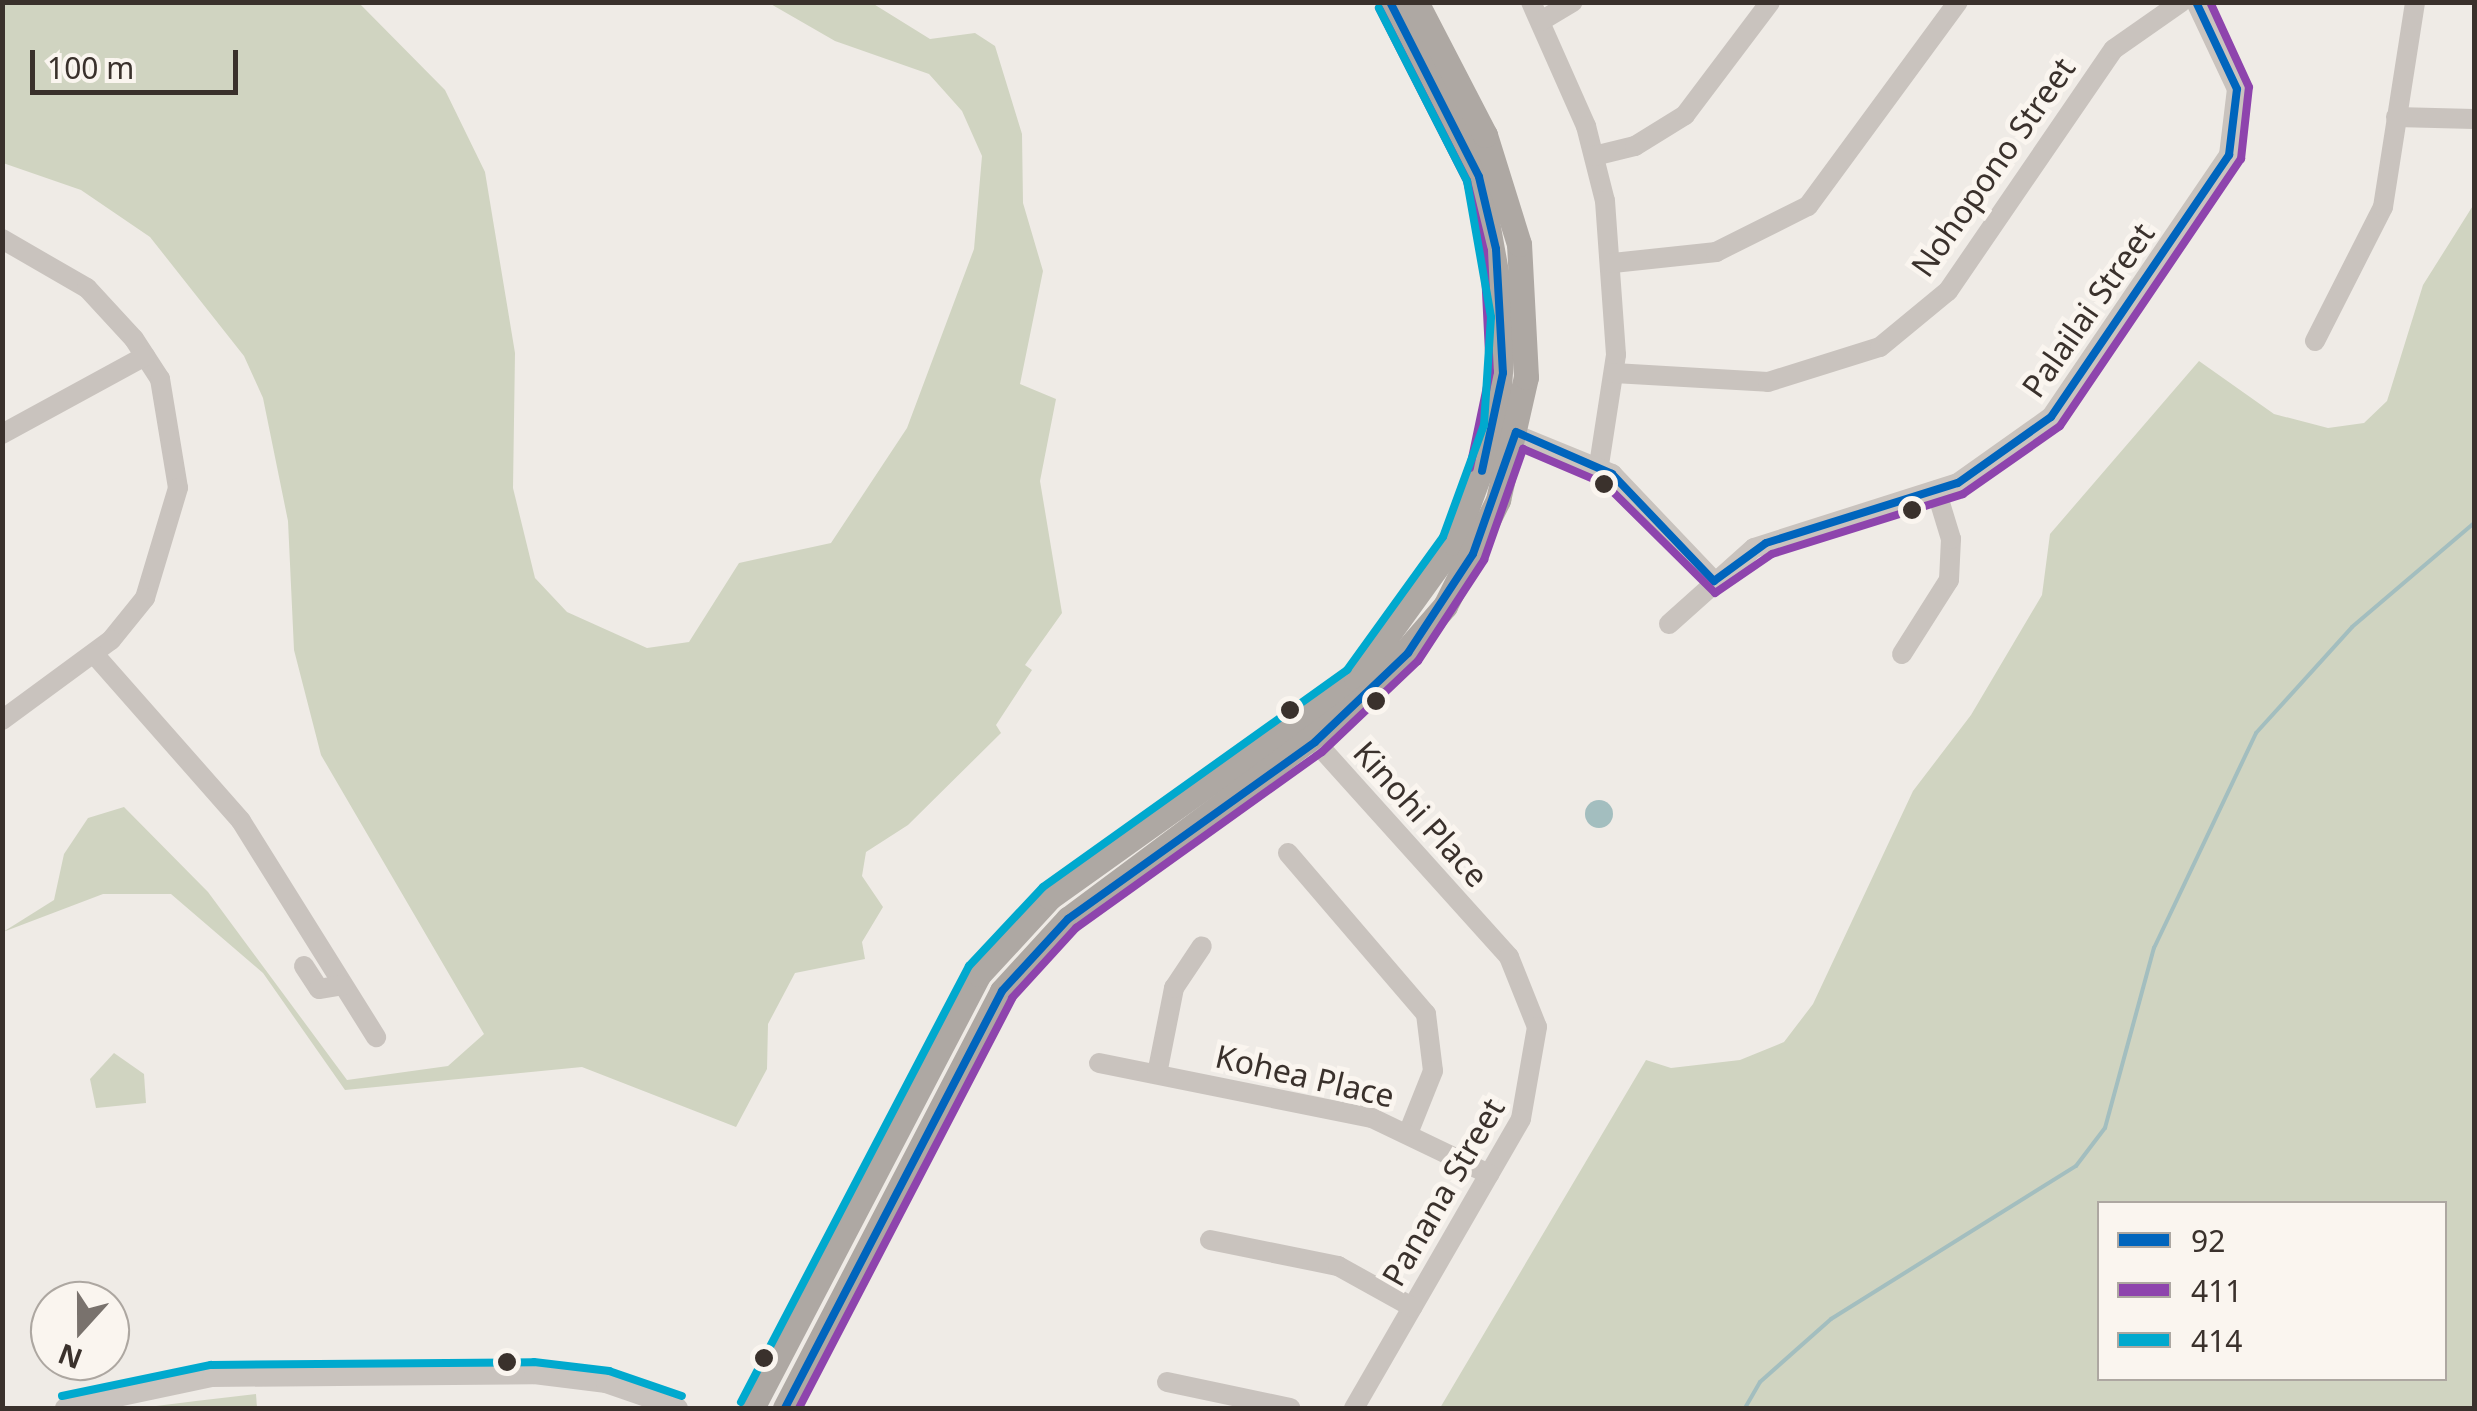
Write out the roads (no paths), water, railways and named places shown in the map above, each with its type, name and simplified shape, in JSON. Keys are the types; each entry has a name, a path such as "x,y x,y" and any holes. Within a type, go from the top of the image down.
{"main road":[{"path":"1390,2 1479,177 1504,316 1506,430"},
{"path":"785,1408 904,1178 974,1032 1034,953 1308,734 1426,591 1506,430 1526,362 1519,244 1485,136 1416,2"},
{"path":"752,1408 880,1165 950,1018 1013,934 1050,897 1308,734"},
{"path":"880,1165 904,1178"}],"street":[{"path":"1573,2 1536,12 1594,156 1613,263 1614,372 1599,465"},
{"path":"1594,156 1635,146 1685,114 1770,2"},
{"path":"1613,263 1716,252 1797,214 1843,168 1958,2"},
{"name":"Nohopono Street","path":"1614,372 1768,382 1880,347 1948,291 2114,48 2181,2"},
{"name":"Palailai Street","path":"1669,624 1714,581 1766,543 1936,490 1984,470 2050,417 2224,168 2236,89 2196,2"},
{"path":"2315,341 2383,207 2415,2"},
{"path":"2396,117 2474,119"},
{"path":"2,239 86,288 145,356 176,433 178,488 146,598 94,654 2,720"},
{"path":"2,434 145,356"},
{"path":"1506,430 1599,465 1714,581"},
{"path":"1902,654 1951,570 1936,490"},
{"path":"94,654 240,821 376,1038"},
{"name":"Kinohi Place","path":"1308,734 1497,942"},
{"path":"1288,853 1426,1014 1433,1071 1409,1131"},
{"name":"Panana Street","path":"1354,1408 1529,1102 1538,1046 1527,990 1497,942"},
{"path":"1157,1074 1174,988 1202,946"},
{"path":"304,966 319,989 343,984"},
{"name":"Kohea Place","path":"1099,1063 1409,1131 1489,1174"},
{"path":"1210,1240 1338,1266 1412,1307"},
{"path":"64,1408 212,1377 534,1374 606,1382 678,1408"},
{"path":"1167,1382 1290,1408"}],"water":[{"path":"1599,800 1609,804 1613,814 1609,824 1599,828 1589,824 1585,814 1589,804"}],"waterway":[{"path":"1745,1408 1760,1382 1831,1319 2076,1166 2105,1128 2154,948 2256,733 2352,627 2474,523"}]}
